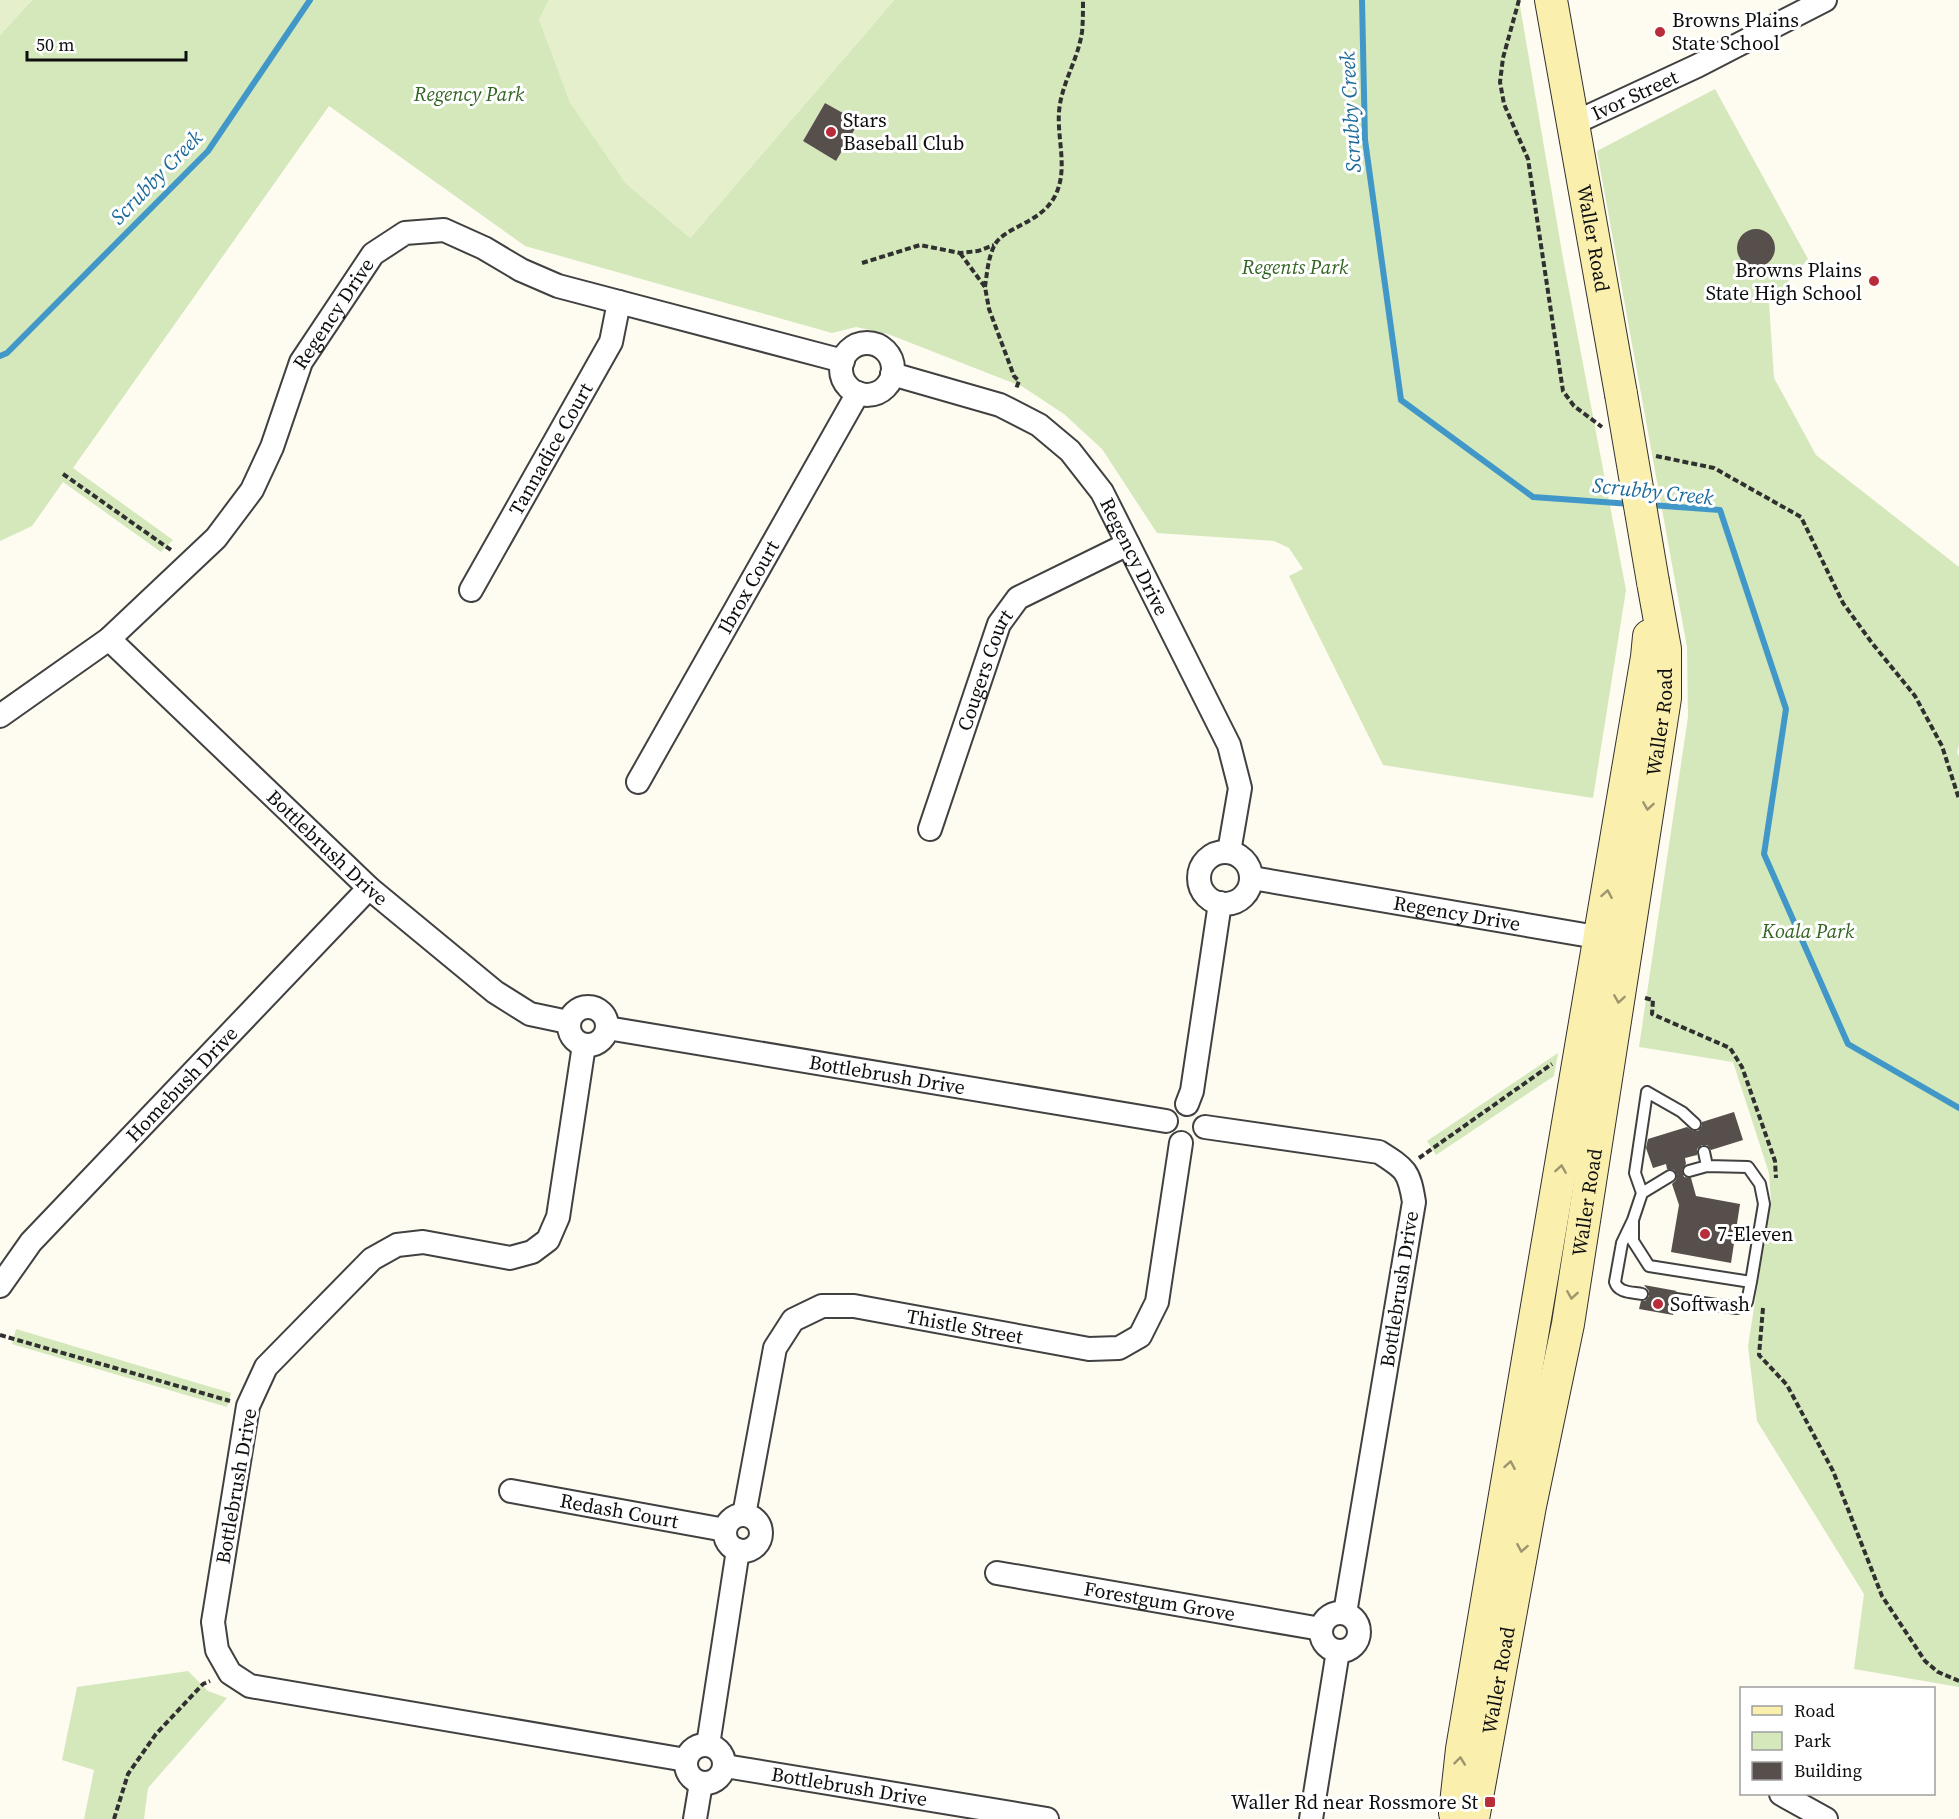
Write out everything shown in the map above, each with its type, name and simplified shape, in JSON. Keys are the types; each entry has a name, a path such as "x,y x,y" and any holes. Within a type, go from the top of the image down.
{"street":[{"name":"Waller Road","path":"1473,1819 1517,1503 1553,1216 1665,698 1665,649 1551,0"},
{"name":"Ivor Street","path":"1572,124 1697,66 1825,0"},
{"name":"Regency Drive","path":"0,716 109,639 216,538 252,490 272,447 302,362 328,319 373,254 405,233 444,231 484,248 521,270 558,286 843,361"},
{"name":"Tannadice Court","path":"471,590 611,342 619,302"},
{"path":"870,343 885,351 893,365 892,374 886,387 880,392 858,393 851,389 842,376 843,361 853,347 870,343"},
{"name":"Regency Drive","path":"892,374 1000,405 1039,425 1070,451 1102,492 1229,745 1240,788 1229,852"},
{"name":"Ibrox Court","path":"638,782 858,393"},
{"name":"Cougers Court","path":"930,829 999,624 1017,598 1128,544"},
{"name":"Bottlebrush Drive","path":"109,639 369,888 495,992 530,1014 568,1022"},
{"path":"1219,852 1229,852 1238,854 1245,860 1252,878 1249,889 1242,898 1232,903 1220,903 1211,899 1204,892 1200,883 1200,873 1203,864 1210,857 1219,852"},
{"name":"Regency Drive","path":"1252,878 1613,940"},
{"name":"Homebush Drive","path":"0,1286 31,1242 369,888"},
{"path":"1187,1104 1192,1091 1220,903"},
{"name":"Waller Road","path":"1455,1819 1462,1749 1517,1503 1568,1324 1584,1221 1613,940"},
{"path":"588,1006 600,1010 604,1015 607,1028 602,1039 596,1043 584,1045 570,1034 568,1022 575,1011 588,1006"},
{"name":"Bottlebrush Drive","path":"607,1028 1166,1121"},
{"name":"Bottlebrush Drive","path":"230,1673 217,1650 213,1622 248,1406 266,1367 372,1259 397,1245 423,1242 510,1258 532,1252 548,1240 558,1217 584,1045"},
{"path":"1187,1104 1195,1107 1205,1119 1203,1135 1197,1141 1189,1144 1181,1143 1169,1135 1166,1121 1173,1109 1180,1105 1187,1104"},
{"path":"1205,1127 1379,1152 1403,1168"},
{"name":"Thistle Street","path":"744,1515 775,1348 794,1320 822,1306 854,1306 1089,1349 1119,1348 1140,1336 1157,1302 1181,1143"},
{"name":"Bottlebrush Drive","path":"1345,1613 1414,1203 1411,1180 1403,1168"},
{"path":"1553,1216 1584,1221"},
{"name":"Redash Court","path":"511,1491 725,1530"},
{"path":"744,1515 758,1521 761,1536 753,1548 746,1551 738,1550 728,1542 725,1530 732,1519 744,1515"},
{"path":"708,1745 738,1550"},
{"name":"Forestgum Grove","path":"998,1573 1321,1629"},
{"path":"1345,1613 1355,1620 1360,1632 1351,1648 1338,1651 1327,1646 1321,1635 1321,1629 1332,1614 1345,1613"},
{"path":"1311,1819 1338,1651"},
{"path":"230,1673 250,1686 686,1760"},
{"path":"708,1745 722,1754 725,1766 714,1781 701,1783 691,1777 686,1760 692,1750 708,1745"},
{"name":"Bottlebrush Drive","path":"725,1766 1047,1819"},
{"path":"695,1819 701,1783"},
{"path":"1783,1795 1826,1819"}],"lane":[{"path":"1642,1294 1621,1290 1616,1287 1615,1282 1622,1243 1642,1193 1635,1173 1647,1092 1682,1112 1695,1124"},
{"path":"1704,1152 1707,1166"},
{"path":"1676,1299 1737,1308 1747,1302 1764,1204 1760,1184 1748,1167 1707,1166 1689,1171"},
{"path":"1642,1193 1670,1176"},
{"path":"1633,1220 1633,1241 1649,1266 1751,1282"}],"path":[{"path":"1016,389 1019,381 1014,376 989,309 985,287 988,261 994,245 1001,237 1032,220 1045,210 1056,195 1062,177 1059,112 1063,89 1082,33 1083,0"},
{"path":"1519,0 1502,66 1500,82 1504,104 1528,159 1563,391 1574,406 1606,429"},
{"path":"862,263 920,244 960,253 978,251 994,245"},
{"path":"960,253 985,287"},
{"path":"1651,453 1660,458 1714,468 1801,517 1842,603 1915,696 1942,746 1959,799"},
{"path":"63,474 171,550"},
{"path":"1641,997 1653,1000 1652,1014 1731,1048 1742,1067 1775,1161 1776,1183"},
{"path":"1403,1168 1554,1063"},
{"path":"1764,1298 1759,1333 1759,1355 1787,1385 1833,1471 1882,1596 1924,1661 1938,1672 1959,1681"},
{"path":"0,1335 248,1406"},
{"path":"114,1819 128,1774 156,1734 202,1684 230,1673"}],"green space":[{"path":"0,0 32,0 0,35"},
{"name":"Regents Park","path":"32,0 549,0 539,20 690,238 894,0 1519,0 1564,264 1626,590 1593,798 1383,765 1289,576 1303,569 1289,548 1274,541 1157,533 1102,449 1064,414 1023,387 888,334 856,327 832,333 525,246 329,106 73,468 173,540 161,552 63,482 32,526 0,541 0,35","holes":["825,103 859,122 836,161 803,141"]},
{"path":"549,0 894,0 690,238 626,184 570,103 539,20"},
{"name":"Koala Park","path":"1715,89 1808,259 1769,303 1774,378 1816,455 1959,567 1959,745 1957,753 1959,756 1959,1687 1854,1669 1864,1594 1757,1421 1748,1346 1771,1201 1769,1173 1733,1062 1639,1047 1688,717 1687,647 1597,151"},
{"path":"1558,1053 1554,1076 1436,1155 1427,1141"},
{"path":"16,1329 231,1393 227,1407 12,1344"},
{"path":"188,1671 208,1691 227,1698 148,1788 144,1819 84,1819 94,1770 62,1760 77,1687"}],"building":[{"name":"Stars Baseball Club","path":"825,103 859,122 836,161 803,141"},
{"path":"1756,229 1770,234 1775,248 1770,262 1756,267 1742,262 1737,248 1742,234"},
{"path":"1734,1112 1743,1140 1711,1150 1707,1145 1702,1145 1697,1149 1697,1155 1685,1158 1686,1164 1682,1170 1684,1177 1691,1178 1696,1196 1740,1204 1731,1263 1671,1252 1679,1205 1672,1184 1677,1175 1674,1170 1667,1169 1666,1164 1653,1168 1646,1148 1648,1139 1687,1127 1698,1131 1702,1122"},
{"name":"Softwash","path":"1644,1285 1677,1291 1669,1297 1669,1302 1675,1306 1673,1315 1639,1309 1641,1301 1645,1301 1649,1296 1649,1291"}],"waterway":[{"name":"Scrubby Creek","path":"0,356 7,353 208,151 310,0"},
{"name":"Scrubby Creek","path":"1362,0 1365,140 1401,400 1533,497 1631,504"},
{"name":"Scrubby Creek","path":"1650,505 1720,510 1786,709 1764,854 1848,1044 1959,1108"}],"place":[{"name":"Browns Plains State School","path":"1660,32"},
{"name":"Stars Baseball Club","path":"831,132"},
{"name":"Browns Plains State High School","path":"1874,281"},
{"name":"7-Eleven","path":"1705,1234"},
{"name":"Softwash","path":"1658,1304"},
{"name":"Waller Rd near Rossmore St","path":"1490,1802"}],"park label":[{"name":"Regency Park","path":"469,94"}]}
